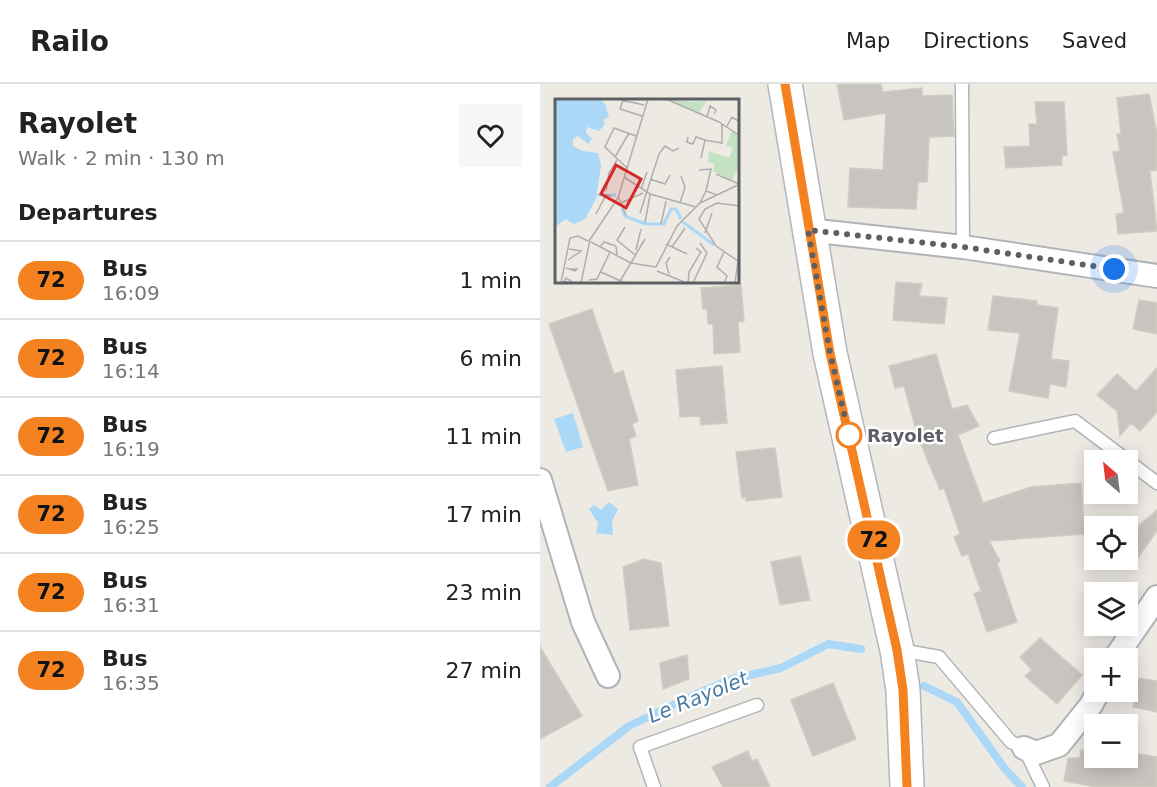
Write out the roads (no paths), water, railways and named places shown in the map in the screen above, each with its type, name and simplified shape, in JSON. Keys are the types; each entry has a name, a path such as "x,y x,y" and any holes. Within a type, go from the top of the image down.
{"main road":[{"path":"785,84 830,353 897,650 903,690 907,787"}],"street":[{"path":"808,230 963,247 1157,276"},
{"path":"540,480 583,622 608,676"},
{"path":"1122,648 1157,597"},
{"path":"1024,748 1036,753 1059,745 1093,702"}],"lane":[{"path":"962,84 963,247"},
{"path":"994,438 1075,422 1112,450"},
{"path":"1138,469 1157,483"},
{"path":"897,650 939,657 1011,742 1024,748 1043,787"},
{"path":"654,787 640,747 757,705"}],"water":[{"path":"573,413 583,447 566,452 554,419"},
{"path":"609,502 618,509 612,521 613,535 596,533 598,523 589,509 594,505 601,510"}],"waterway":[{"name":"Le Rayolet","path":"550,787 629,726 692,696 732,679 781,668 828,644 861,649"},
{"name":"Le Rayolet","path":"924,686 957,702 1005,769 1022,787"}],"place":[{"name":"Rayolet","path":"849,435"}]}
